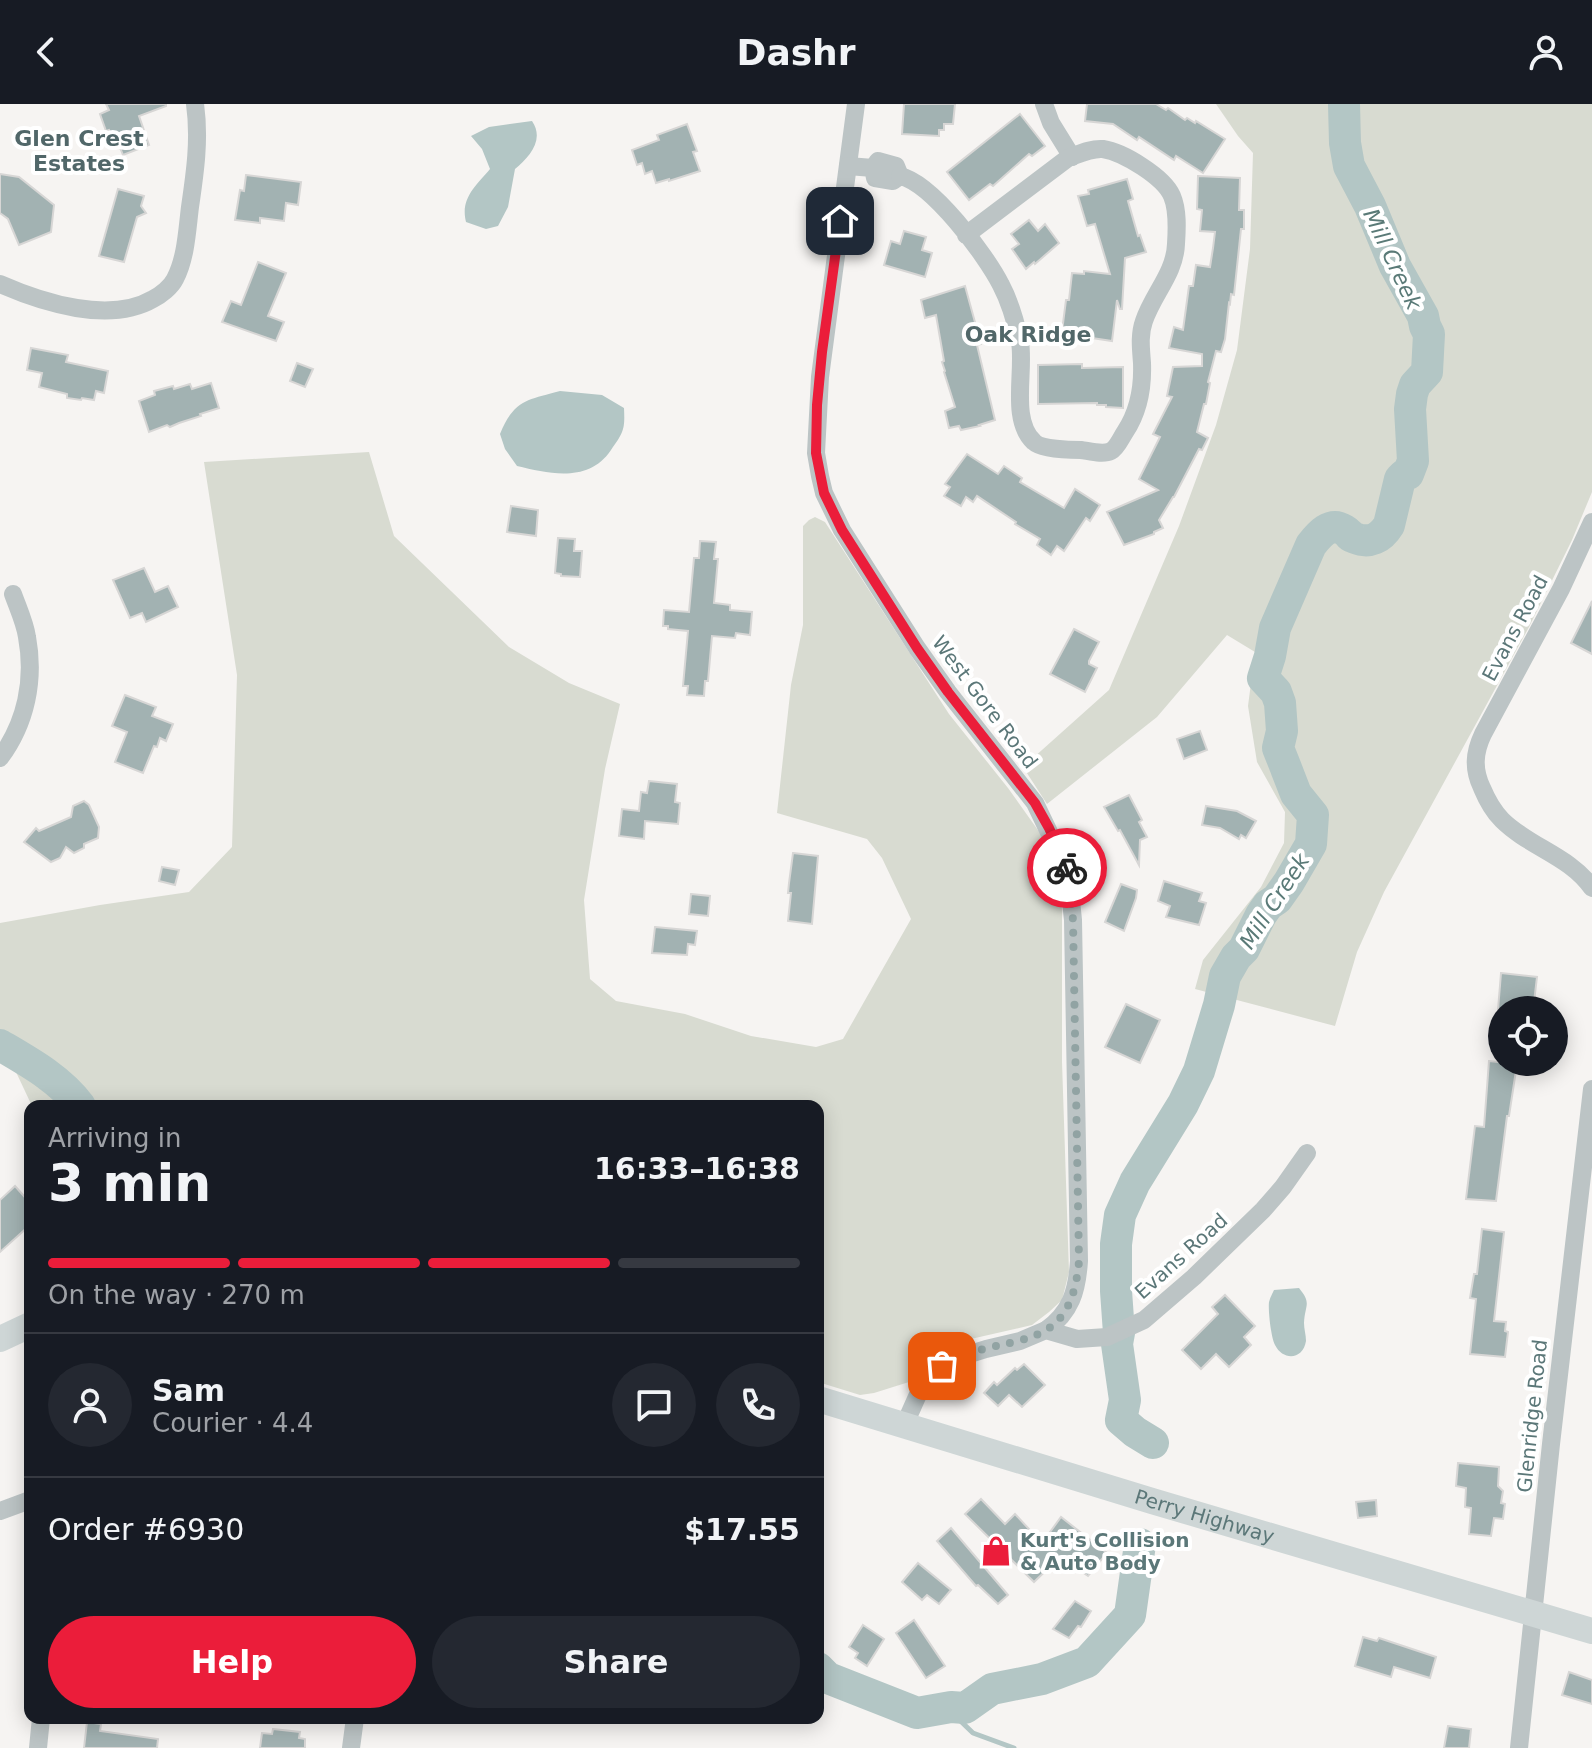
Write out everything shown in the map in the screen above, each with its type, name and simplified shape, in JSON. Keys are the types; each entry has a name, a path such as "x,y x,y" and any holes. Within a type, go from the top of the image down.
{"main road":[{"path":"0,1339 24,1328"},
{"name":"Perry Highway","path":"824,1401 1592,1631"}],"street":[{"path":"0,284 63,305 113,311 140,307 160,295 174,282 184,249 195,172 198,126 195,104"},
{"name":"West Gore Road","path":"856,104 822,352 816,453 824,493 842,530 948,692 1035,803 1068,872 1073,920 1079,1261 1065,1313 1046,1330"},
{"path":"1044,104 1051,123 1072,157"},
{"path":"848,166 873,168 875,178 893,181 900,176 909,178 929,192 994,273 1003,288 1020,345 1023,424 1034,442 1040,446 1108,453 1119,443 1139,404 1143,324 1175,257 1177,222 1172,195 1164,184 1134,161 1103,149 1086,151 1072,157 966,235"},
{"name":"Evans Road","path":"1592,522 1475,753 1479,783 1501,819 1575,869 1592,888"},
{"path":"0,758 21,720 30,688 27,635 13,594"},
{"name":"Glenridge Road","path":"1519,1748 1592,1089"},
{"name":"Evans Road","path":"1046,1330 1077,1339 1107,1337 1144,1320 1263,1210 1307,1153"},
{"path":"904,1426 920,1390 942,1366 968,1354 1020,1341 1046,1330"},
{"path":"0,1511 24,1502"},
{"path":"38,1748 40,1724"},
{"path":"351,1748 354,1724"}],"shaded area":[{"path":"1216,104 1592,104 1592,492 1529,627 1384,892 1357,952 1335,1026 1195,989 1203,960 1261,887 1284,843 1285,812 1257,762 1248,706 1255,652 1227,635 1157,717 1047,804 1023,767 1109,690 1179,526 1216,425 1237,350 1250,249 1253,153"},
{"path":"532,121 537,135 534,148 515,169 508,207 498,226 486,229 466,222 467,199 490,169 482,149 471,136 489,127"},
{"path":"560,391 602,395 624,408 624,426 619,439 602,460 580,472 543,472 517,466 505,449 500,434 505,423 523,403"},
{"path":"369,452 394,536 509,647 569,683 620,704 605,769 584,900 590,979 616,1001 685,1014 751,1036 816,1047 843,1039 911,919 882,858 867,839 777,813 791,685 803,625 803,526 815,517 825,522 949,714 1008,788 1040,833 1053,859 1062,909 1062,1062 1069,1272 1062,1300 1032,1325 962,1341 933,1356 909,1382 860,1395 824,1384 824,1100 29,1100 0,1038 0,923 189,892 232,847 237,675 204,462"},
{"path":"1299,1288 1307,1301 1304,1323 1306,1341 1301,1352 1288,1356 1279,1350 1274,1341 1269,1302 1274,1290"}],"building":[{"path":"106,104 166,106 139,116 149,145 123,155 115,135 112,137 109,130 106,131 100,114 109,110"},
{"path":"904,104 955,104 953,124 944,124 939,136 902,134"},
{"path":"1087,104 1156,104 1185,120 1196,121 1225,139 1203,173 1176,156 1174,160 1139,137 1137,140 1113,124 1085,121"},
{"path":"1020,114 1045,146 1032,156 1029,154 993,186 990,184 969,200 947,172"},
{"path":"687,124 697,151 693,152 700,171 656,183 652,171 645,174 642,163 637,165 632,150 659,140 657,135"},
{"path":"0,174 19,177 54,205 51,232 19,245 8,219 0,213"},
{"path":"246,175 301,182 298,205 286,203 284,221 260,218 260,223 235,220"},
{"path":"1198,176 1240,178 1239,210 1244,210 1244,229 1241,229 1234,295 1231,294 1229,303 1225,339 1221,352 1216,351 1197,432 1208,438 1159,520 1163,528 1124,545 1107,512 1158,490 1139,479 1160,437 1153,434 1172,397 1167,396 1173,367 1202,366 1202,354 1169,348 1174,327 1183,330 1189,286 1193,286 1196,265 1210,267 1215,232 1200,231 1202,210 1197,209"},
{"path":"1127,179 1133,199 1128,201 1146,252 1125,258 1122,309 1117,300 1112,341 1072,335 1073,332 1062,331 1072,273 1110,274 1095,224 1087,226 1078,196"},
{"path":"118,189 144,196 141,206 146,213 137,217 124,262 99,256"},
{"path":"1029,220 1038,231 1045,224 1059,243 1026,269 1012,249 1019,244 1011,234"},
{"path":"904,231 926,237 922,250 932,253 925,277 884,265 891,241 900,244"},
{"path":"258,262 286,273 268,316 284,322 276,341 222,322 231,301 241,305"},
{"path":"965,286 981,344 977,345 995,420 961,430 959,426 949,428 945,411 955,407 944,372 936,315 925,318 921,300"},
{"path":"31,348 68,355 66,362 108,371 104,393 96,391 94,400 81,400 39,387 42,373 27,370"},
{"path":"297,363 313,369 305,387 290,381"},
{"path":"1082,364 1082,368 1123,367 1123,408 1097,403 1038,404 1038,365"},
{"path":"211,383 219,408 149,432 139,401 155,395 154,391 173,386 174,389 190,384 192,389"},
{"path":"967,454 998,474 1004,466 1022,478 1020,482 1064,508 1075,489 1100,505 1090,521 1086,518 1064,551 1057,546 1051,555 1037,545 1040,539 977,496 973,502 966,497 961,506 944,496 950,487 945,484"},
{"path":"511,506 538,510 536,536 507,532"},
{"path":"558,538 575,539 574,551 582,551 580,577 555,573"},
{"path":"700,541 716,542 714,559 718,559 714,603 730,605 730,610 752,612 750,635 736,633 735,638 712,636 704,696 687,695 688,686 683,686 688,631 663,626 664,610 689,612 694,558 699,558"},
{"path":"144,568 155,592 168,586 178,607 146,622 142,613 130,618 113,580"},
{"path":"1592,601 1592,654 1571,643"},
{"path":"1074,629 1099,642 1089,661 1097,668 1085,692 1050,674"},
{"path":"125,695 156,707 152,716 173,724 166,741 160,738 157,747 154,746 143,773 115,762 127,732 112,726"},
{"path":"1200,731 1207,750 1184,759 1177,739"},
{"path":"649,781 677,784 675,802 680,803 678,824 645,821 644,839 619,836 622,809 639,811 641,792 647,793"},
{"path":"1129,795 1147,837 1140,840 1139,865 1104,807"},
{"path":"84,801 99,827 98,838 84,844 84,848 74,853 66,847 60,858 51,862 24,842 36,828 39,831 71,817 73,806"},
{"path":"1206,806 1237,811 1256,821 1246,838 1241,835 1239,839 1220,828 1202,825"},
{"path":"793,853 818,856 812,924 788,921"},
{"path":"162,867 179,870 175,885 159,881"},
{"path":"1164,881 1202,893 1199,901 1206,903 1199,925 1166,917 1170,906 1158,901"},
{"path":"1121,884 1137,890 1124,931 1105,922"},
{"path":"691,894 710,896 708,916 689,914"},
{"path":"655,927 697,931 695,945 688,944 687,955 652,953"},
{"path":"1501,973 1537,977 1535,996 1499,996"},
{"path":"1126,1004 1160,1020 1140,1063 1105,1047"},
{"path":"1488,1074 1515,1076 1496,1201 1466,1199 1475,1126 1484,1127"},
{"path":"15,1186 24,1196 24,1230 0,1252 0,1200"},
{"path":"1482,1229 1504,1232 1494,1321 1506,1322 1505,1357 1470,1354 1476,1299 1470,1298 1474,1274 1477,1274"},
{"path":"1225,1295 1255,1326 1244,1337 1251,1345 1229,1367 1216,1354 1201,1369 1182,1350 1218,1314 1212,1307"},
{"path":"1024,1364 1045,1385 1022,1407 1009,1395 998,1406 984,1393 994,1382 997,1385"},
{"path":"1458,1463 1499,1467 1498,1486 1503,1491 1501,1503 1505,1504 1503,1519 1494,1518 1491,1536 1469,1534 1471,1508 1465,1507 1466,1488 1456,1486"},
{"path":"981,1499 1005,1524 1015,1514 1042,1543 1061,1517 1107,1553 1088,1576 1060,1557 1034,1582 965,1514"},
{"path":"1376,1500 1377,1516 1358,1518 1356,1502"},
{"path":"951,1528 1008,1595 998,1604 976,1586 937,1541"},
{"path":"918,1563 951,1590 939,1604 927,1595 922,1600 902,1582"},
{"path":"1075,1601 1091,1611 1069,1638 1053,1629"},
{"path":"914,1620 945,1666 926,1678 896,1633"},
{"path":"863,1625 884,1639 867,1666 855,1658 858,1653 849,1647"},
{"path":"1363,1637 1377,1641 1379,1638 1436,1657 1430,1678 1394,1667 1391,1677 1355,1666"},
{"path":"1569,1672 1592,1680 1592,1704 1562,1695"},
{"path":"87,1724 101,1724 100,1731 158,1739 157,1748 84,1748"},
{"path":"1448,1726 1471,1729 1469,1748 1444,1748"},
{"path":"273,1729 300,1732 299,1738 305,1739 305,1748 260,1748 262,1733 272,1734"}],"waterway":[{"name":"Mill Creek","path":"1153,1443 1121,1420 1125,1400 1117,1344 1116,1291 1116,1244 1120,1215 1135,1182 1183,1104 1199,1071 1225,976 1244,949 1261,915 1289,882 1311,844 1313,815 1296,794 1278,748 1282,731 1280,703 1276,692 1263,678 1275,628 1311,545 1321,533 1334,527 1360,540 1370,540 1379,536 1389,525 1400,479 1408,474 1413,461 1412,394 1415,385 1427,372 1429,334 1423,316 1395,266 1349,166 1344,104"},
{"name":"Mill Creek","path":"0,1045 54,1079 75,1100"},
{"name":"Mill Creek","path":"824,1674 917,1713 951,1707 965,1708 992,1689 1042,1679 1087,1662 1130,1615 1140,1544"},
{"name":"Mill Creek","path":"947,1708 973,1733 1014,1748"}],"way so far":[{"path":"942,1366 968,1354 1034,1337 1065,1313 1073,1292 1079,1261 1073,920 1067,868"}],"place":[{"name":"Kurt's Collision & Auto Body","path":"996,1551"}],"district":[{"name":"Glen Crest Estates","path":"79,150"},
{"name":"Oak Ridge","path":"1028,334"}],"route":[{"path":"840,221 817,405 816,453 824,493 842,530 917,648 1035,803 1067,868"}]}
